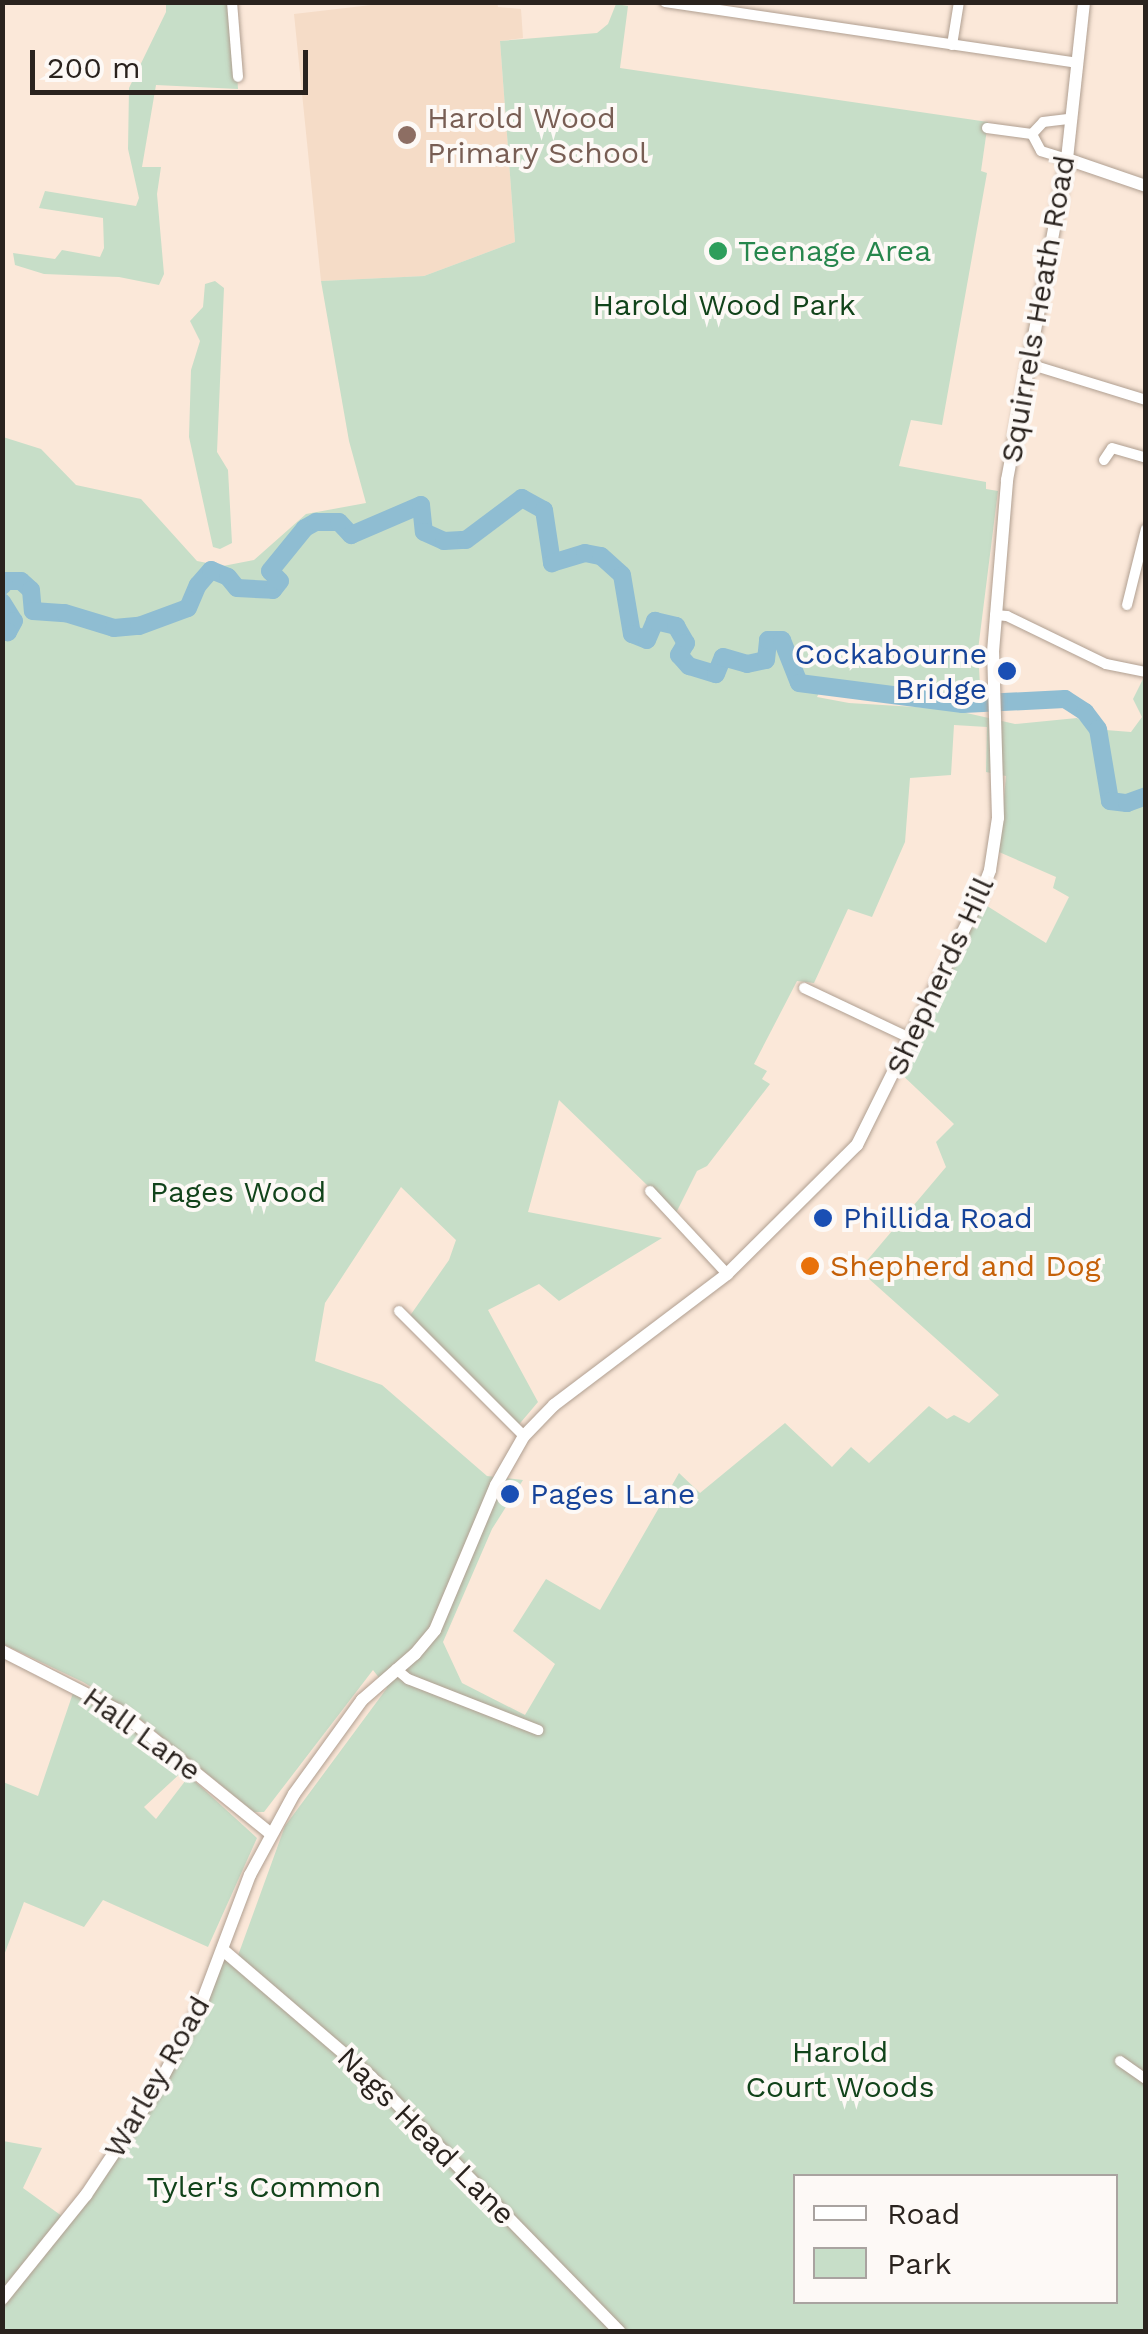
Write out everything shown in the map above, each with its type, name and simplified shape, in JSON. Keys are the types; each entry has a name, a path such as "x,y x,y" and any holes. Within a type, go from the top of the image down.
{"street":[{"path":"232,2 238,77"},
{"path":"665,2 1076,63"},
{"path":"952,45 959,2"},
{"name":"Squirrels Heath Road","path":"995,616 1007,480 1067,160 1068,119 1084,2"},
{"path":"1032,134 1043,122 1068,119"},
{"path":"987,128 1032,134"},
{"path":"1032,134 1041,151 1146,186"},
{"path":"1029,364 1146,400"},
{"path":"1104,460 1112,448 1146,458"},
{"path":"1127,605 1144,549 1146,528"},
{"path":"995,616 1007,616 1106,664 1146,672"},
{"name":"Shepherds Hill","path":"270,1833 348,1716 435,1630 496,1485 524,1436 554,1404 727,1274 856,1145 912,1040 990,870 998,818 995,616"},
{"path":"804,988 912,1040"},
{"path":"650,1191 727,1274"},
{"path":"398,1311 524,1436"},
{"name":"Hall Lane","path":"2,1651 118,1710 270,1833"},
{"path":"396,1670 408,1679 538,1730"},
{"name":"Warley Road","path":"2,2299 86,2195 156,2090 200,2007 270,1833"},
{"name":"Nags Head Lane","path":"223,1950 370,2077 620,2332"},
{"path":"1120,2061 1146,2079"}],"shaded area":[{"name":"Harold Wood Primary School","path":"397,2 497,2 498,7 521,9 523,38 500,41 515,242 424,276 321,281 294,14"}],"green space":[{"path":"166,3 232,3 238,89 156,85 142,167 161,167 157,194 164,274 159,285 119,277 44,274 15,265 13,253 55,259 62,250 100,257 104,248 103,218 39,208 45,191 136,206 139,198 128,149 129,88 166,12"},
{"path":"616,4 628,6 620,68 988,122 981,171 987,173 942,425 911,420 899,466 986,482 986,489 998,491 978,650 981,703 823,685 817,697 849,703 949,709 1015,724 1077,718 1093,729 1131,732 1142,717 1133,699 1145,675 1145,2331 3,2331 3,2141 42,2148 23,2188 66,2219 151,2097 223,1950 236,1961 285,1826 387,1688 373,1670 264,1812 254,1812 129,1710 83,1682 3,1644 3,437 41,449 76,485 141,499 197,561 223,566 254,560 306,514 366,503 349,441 321,281 424,276 515,242 500,41 597,33 608,24","holes":["954,725 987,727 986,772 1006,776 999,852 1056,877 1053,888 1069,897 1046,943 984,904 897,1070 954,1124 936,1142 946,1167 859,1270 999,1395 969,1423 954,1415 947,1419 929,1406 869,1463 851,1447 832,1467 785,1423 700,1493 679,1473 600,1610 546,1579 513,1631 555,1664 525,1715 462,1683 443,1642 492,1529 523,1480 487,1476 382,1385 315,1361 325,1303 401,1187 456,1240 449,1260 407,1320 516,1428 538,1402 488,1310 539,1284 559,1301 662,1238 528,1212 559,1100 676,1213 697,1171 707,1166 770,1084 762,1079 767,1071 754,1064 797,981 814,983 848,909 872,917 905,842 910,778 951,775"]},
{"path":"215,281 224,288 217,452 228,470 232,543 220,549 213,547 189,437 191,370 200,341 190,321 203,307 205,284"},
{"path":"73,1693 143,1735 184,1770 144,1807 156,1819 189,1776 257,1838 208,1947 103,1900 84,1927 24,1902 3,1958 3,1782 38,1796"}],"waterway":[{"path":"2,586 6,581 21,581 31,590 33,611 65,613 114,628 139,626 188,608 198,585 211,570 228,577 237,588 273,590 280,581 270,571 305,528 316,522 339,522 351,535 421,505 424,532 444,541 466,540 522,498 544,510 552,563 585,553 601,556 622,575 632,634 647,640 655,621 676,626 686,643 679,655 689,666 716,674 723,657 747,664 766,660 768,640 782,640 799,683 963,704 1065,699 1085,712 1098,729 1110,801 1127,803 1146,796"},
{"path":"2,602 14,621 8,632 2,631"}],"place":[{"name":"Harold Wood Primary School","path":"407,135"},
{"name":"Teenage Area","path":"718,251"},
{"name":"Cockabourne Bridge","path":"1007,671"},
{"name":"Phillida Road","path":"823,1218"},
{"name":"Shepherd and Dog","path":"810,1266"},
{"name":"Pages Lane","path":"510,1494"}],"park label":[{"name":"Harold Wood Park","path":"724,305"},
{"name":"Pages Wood","path":"238,1192"},
{"name":"Harold Court Woods","path":"840,2069"},
{"name":"Tyler's Common","path":"264,2187"}]}
